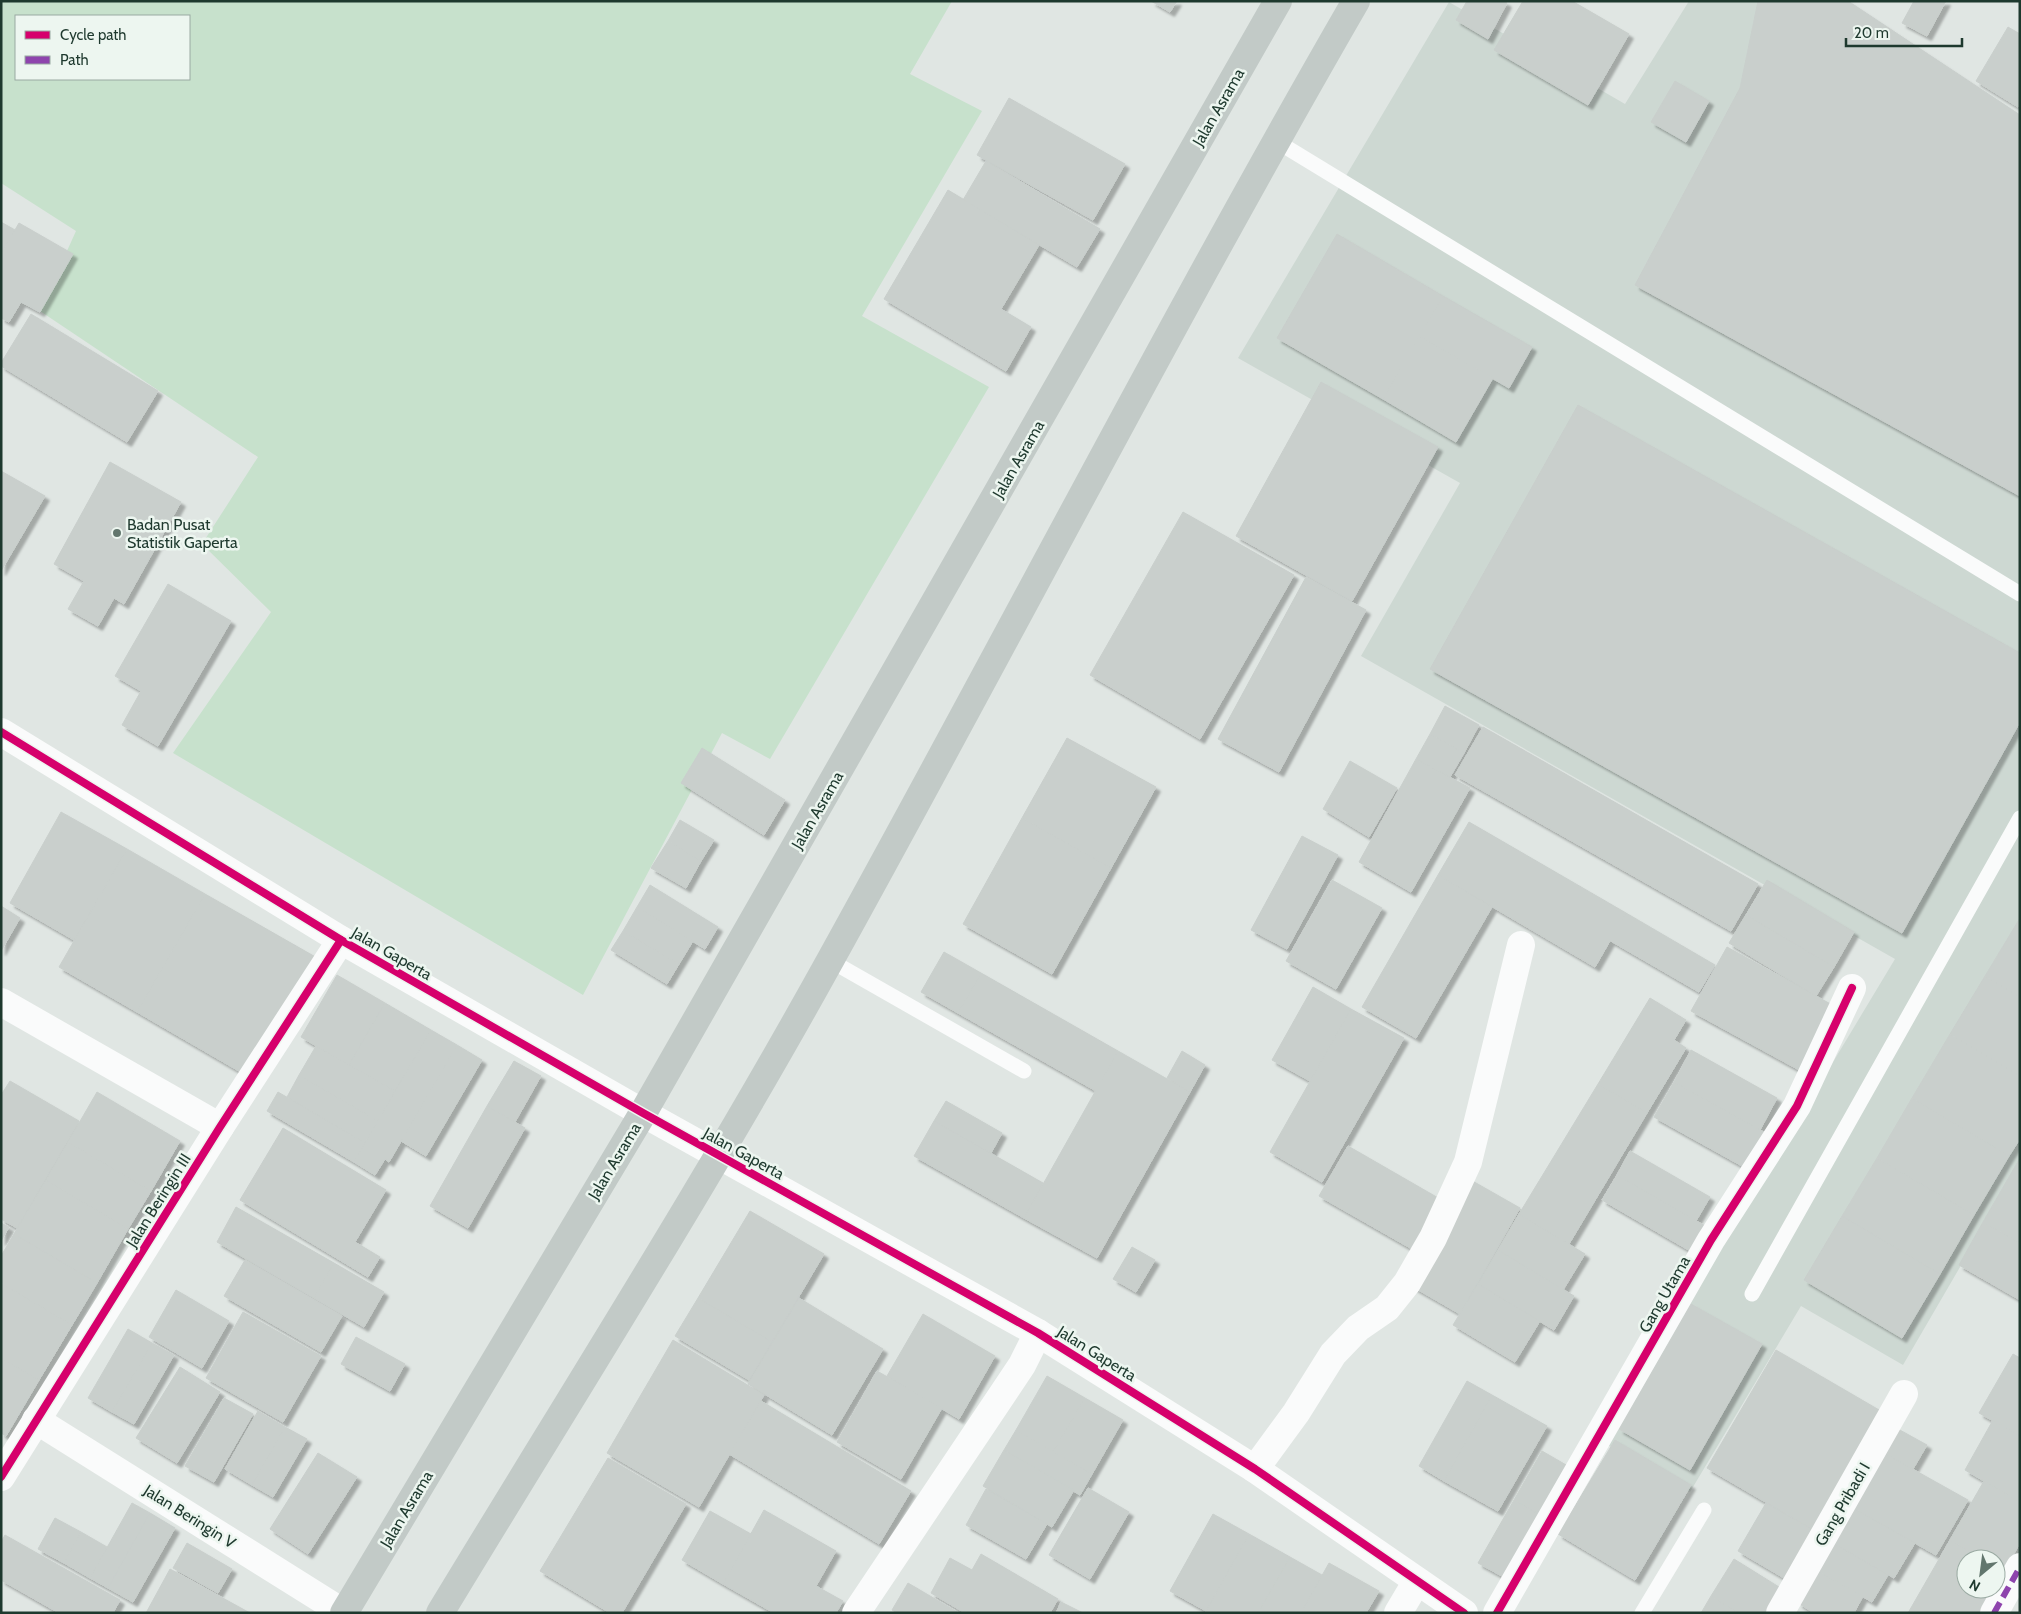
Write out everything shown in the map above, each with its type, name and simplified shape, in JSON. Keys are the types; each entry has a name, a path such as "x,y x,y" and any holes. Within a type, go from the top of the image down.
{"highway":[{"name":"Jalan Asrama","path":"344,1613 643,1113 1278,1"},
{"path":"440,1613 719,1154 831,960 1276,140 1356,1"}],"street":[{"name":"Jalan Gaperta","path":"1,732 341,940 643,1113 1038,1333 1229,1452 1464,1613"},
{"name":"Jalan Beringin III","path":"3,1471 220,1127 341,940"},
{"path":"1254,1469 1296,1413 1333,1354 1358,1328 1387,1308 1407,1284 1433,1238 1468,1162 1521,945"},
{"name":"Gang Utama","path":"1497,1613 1711,1240 1797,1106 1852,988"},
{"path":"1,1002 220,1127"},
{"path":"856,1613 1022,1365 1038,1333"},
{"name":"Gang Pribadi I","path":"1780,1613 1904,1394"},
{"name":"Jalan Beringin V","path":"36,1420 344,1613"},
{"path":"1994,1613 2020,1567"},
{"path":"1398,1613 1416,1581"}],"lane":[{"path":"1276,140 2020,594"},
{"path":"1752,1294 2020,818"},
{"path":"831,960 1024,1071"},
{"path":"1642,1613 1704,1510"}],"shaded area":[{"path":"1689,1 1823,1 2020,131 2020,1164 1903,1365 1801,1306 1690,1492 1604,1443 1895,959 1361,656 1460,483 1238,358 1449,2 1625,104"}],"green space":[{"path":"1,1 952,1 910,74 982,111 862,316 989,387 770,759 722,733 583,995 173,753 271,612 202,544 258,457 40,311 76,231 1,183"}],"building":[{"path":"1151,1 1177,1 1170,12"},
{"path":"1467,1 1504,1 1507,3 1488,39 1456,20"},
{"path":"1523,1 1572,1 1629,34 1588,105 1494,50"},
{"path":"1758,1 1848,1 2020,115 2020,496 1635,285 1740,88"},
{"path":"1914,1 1946,1 1927,36 1902,23"},
{"path":"2008,27 2020,34 2020,104 2018,107 1976,81"},
{"path":"1675,81 1709,101 1686,142 1651,122"},
{"path":"1009,98 1125,164 1093,220 977,155"},
{"path":"986,161 1100,229 1077,267 963,200"},
{"path":"948,190 1039,245 1001,309 1031,327 1006,371 884,299"},
{"path":"1,222 15,230 1,254"},
{"path":"19,223 73,254 40,312 21,302 9,322 1,318 1,254"},
{"path":"1337,234 1443,296 1383,399 1277,338"},
{"path":"1443,296 1532,347 1509,388 1419,336"},
{"path":"31,314 158,391 127,442 1,366"},
{"path":"1419,336 1493,378 1456,442 1383,399"},
{"path":"1321,382 1438,447 1352,601 1236,536"},
{"path":"1578,405 2020,653 2020,722 1902,933 1430,669"},
{"name":"Badan Pusat Statistik Gaperta","path":"110,462 181,502 124,604 114,598 98,626 68,609 84,581 54,564"},
{"path":"1,471 45,496 1,571"},
{"path":"1183,512 1294,575 1200,739 1090,675"},
{"path":"1306,577 1366,610 1279,772 1218,739"},
{"path":"168,584 231,621 158,746 122,725 141,691 115,676"},
{"path":"1445,706 1479,725 1464,753 1430,734"},
{"path":"1483,727 1758,884 1731,931 1455,775"},
{"path":"1430,734 1464,753 1450,777 1416,759"},
{"path":"1067,738 1156,787 1111,868 1022,818"},
{"path":"702,748 785,800 764,835 681,783"},
{"path":"1416,759 1470,788 1411,892 1359,862"},
{"path":"1350,761 1397,788 1369,837 1323,809"},
{"path":"61,812 127,849 74,940 10,903"},
{"path":"1022,818 1111,868 1052,974 963,924"},
{"path":"680,820 714,840 701,861 668,841"},
{"path":"1469,822 1626,913 1595,967 1438,875"},
{"path":"1302,836 1338,855 1287,949 1251,930"},
{"path":"668,841 701,861 686,888 651,868"},
{"path":"127,849 205,894 137,1012 59,967"},
{"path":"1438,875 1492,907 1416,1038 1362,1007"},
{"path":"1332,880 1382,908 1336,989 1286,961"},
{"path":"1767,880 1854,932 1834,967 1746,915"},
{"path":"650,885 718,927 705,949 637,907"},
{"path":"205,894 319,959 251,1078 137,1012"},
{"path":"1,906 20,918 1,951"},
{"path":"637,907 693,941 679,964 623,931"},
{"path":"1626,913 1715,965 1699,992 1609,940"},
{"path":"1746,915 1834,967 1816,996 1729,943"},
{"path":"2020,918 2020,997 1985,976"},
{"path":"623,931 679,964 667,984 611,950"},
{"path":"1727,947 1836,1007 1801,1071 1691,1011"},
{"path":"944,952 981,973 958,1013 921,992"},
{"path":"981,973 1118,1051 1096,1091 958,1013"},
{"path":"337,975 385,1003 349,1065 301,1037"},
{"path":"1985,976 2020,997 2020,1076 1950,1034"},
{"path":"1313,987 1351,1009 1310,1081 1272,1060"},
{"path":"1650,998 1686,1020 1674,1040 1686,1048 1647,1113 1598,1084"},
{"path":"385,1003 431,1030 395,1091 349,1065"},
{"path":"1351,1009 1404,1038 1322,1182 1270,1152"},
{"path":"431,1030 457,1045 389,1162 385,1159 375,1175 354,1162"},
{"path":"1950,1034 2020,1076 2020,1139 2009,1156 1912,1098"},
{"path":"457,1045 482,1060 426,1156 401,1141"},
{"path":"316,1046 395,1091 378,1121 299,1075"},
{"path":"1691,1050 1777,1098 1760,1130 1674,1082"},
{"path":"1118,1051 1190,1092 1097,1258 1024,1218"},
{"path":"1182,1051 1205,1065 1190,1092 1167,1078"},
{"path":"514,1061 541,1076 515,1122 487,1106"},
{"path":"299,1075 378,1121 365,1143 287,1097"},
{"path":"10,1081 79,1121 17,1228 1,1219 1,1095"},
{"path":"1674,1082 1771,1136 1751,1171 1654,1117"},
{"path":"1598,1084 1647,1113 1569,1244 1519,1214"},
{"path":"97,1092 180,1141 151,1191 68,1142"},
{"path":"278,1092 365,1143 354,1162 267,1111"},
{"path":"1912,1098 2009,1156 1974,1215 1877,1158"},
{"path":"946,1101 1002,1133 991,1153 934,1121"},
{"path":"487,1106 525,1128 468,1228 430,1206"},
{"path":"934,1121 1043,1183 1024,1218 914,1156"},
{"path":"283,1128 386,1190 355,1242 380,1257 368,1277 240,1200"},
{"path":"68,1142 151,1191 128,1229 46,1180"},
{"path":"1348,1146 1447,1203 1419,1253 1319,1196"},
{"path":"1630,1151 1710,1197 1696,1221 1617,1175"},
{"path":"1877,1158 1974,1215 1940,1274 1842,1216"},
{"path":"2020,1158 2020,1243 1983,1222"},
{"path":"1617,1175 1707,1227 1692,1252 1602,1200"},
{"path":"1469,1179 1520,1208 1460,1314 1408,1284"},
{"path":"46,1180 128,1229 97,1283 14,1234"},
{"path":"236,1207 334,1263 314,1298 217,1242"},
{"path":"750,1211 824,1254 772,1342 698,1298"},
{"path":"1519,1214 1585,1254 1563,1290 1498,1250"},
{"path":"1842,1216 1940,1274 1902,1338 1804,1280"},
{"path":"1983,1222 2020,1243 2020,1300 1959,1265"},
{"path":"1,1223 9,1227 1,1241"},
{"path":"14,1234 97,1283 72,1325 1,1283 1,1256"},
{"path":"1132,1247 1155,1260 1136,1292 1113,1279"},
{"path":"1498,1250 1574,1296 1554,1330 1478,1284"},
{"path":"245,1260 342,1316 321,1352 224,1296"},
{"path":"334,1263 384,1292 364,1327 314,1298"},
{"path":"1,1283 72,1325 39,1380 1,1358"},
{"path":"1478,1284 1540,1321 1515,1362 1453,1325"},
{"path":"176,1290 229,1321 202,1368 149,1337"},
{"path":"698,1298 772,1342 749,1380 675,1336"},
{"path":"799,1298 883,1349 832,1435 748,1384"},
{"path":"1691,1304 1762,1344 1690,1470 1619,1429"},
{"path":"243,1312 321,1356 283,1422 206,1378"},
{"path":"923,1314 995,1356 959,1419 887,1376"},
{"path":"128,1329 152,1343 112,1412 88,1398"},
{"path":"356,1337 405,1364 390,1391 341,1364"},
{"path":"673,1340 764,1395 699,1507 607,1453"},
{"path":"152,1343 174,1355 134,1424 112,1412"},
{"path":"1776,1350 1886,1414 1817,1532 1707,1468"},
{"path":"2013,1354 2020,1358 2020,1436 1979,1413"},
{"path":"1,1358 39,1380 6,1436 1,1433"},
{"path":"180,1367 220,1392 177,1463 136,1438"},
{"path":"877,1371 942,1408 901,1479 837,1442"},
{"path":"1047,1376 1085,1398 1053,1452 1016,1430"},
{"path":"1467,1381 1492,1395 1444,1481 1419,1466"},
{"path":"1492,1395 1547,1426 1498,1511 1444,1481"},
{"path":"224,1398 253,1414 214,1482 185,1466"},
{"path":"1085,1398 1123,1420 1092,1474 1053,1452"},
{"path":"761,1401 911,1491 879,1544 729,1454"},
{"path":"258,1411 285,1427 252,1485 225,1469"},
{"path":"1993,1420 2020,1436 2020,1502 1965,1470"},
{"path":"285,1427 307,1439 273,1497 252,1485"},
{"path":"1898,1429 1927,1445 1913,1469 1884,1453"},
{"path":"1016,1430 1092,1474 1080,1495 1004,1450"},
{"path":"1615,1440 1691,1485 1635,1580 1558,1534"},
{"path":"1004,1450 1074,1490 1052,1527 983,1486"},
{"path":"1542,1451 1573,1469 1545,1518 1514,1500"},
{"path":"318,1453 357,1477 308,1554 270,1529"},
{"path":"1884,1453 1968,1500 1936,1555 1853,1508"},
{"path":"608,1458 686,1504 622,1613 610,1613 540,1571"},
{"path":"1984,1481 2020,1502 2020,1543 2006,1568 2006,1549 1966,1549 1950,1540"},
{"path":"1088,1488 1129,1512 1090,1579 1049,1555"},
{"path":"986,1489 1047,1524 1026,1559 966,1525"},
{"path":"1514,1500 1545,1518 1509,1580 1478,1563"},
{"path":"132,1503 150,1513 108,1588 90,1578"},
{"path":"1766,1503 1817,1532 1789,1581 1738,1551"},
{"path":"1853,1508 1915,1543 1894,1578 1833,1543"},
{"path":"764,1510 836,1551 816,1586 843,1601 836,1613 774,1613 723,1584"},
{"path":"710,1511 751,1534 723,1584 682,1560"},
{"path":"150,1513 175,1528 133,1602 108,1588"},
{"path":"1213,1514 1249,1534 1206,1611 1170,1591"},
{"path":"55,1518 81,1532 64,1563 38,1549"},
{"path":"81,1532 107,1547 90,1578 64,1563"},
{"path":"1249,1534 1290,1557 1258,1613 1205,1613"},
{"path":"5,1535 120,1600 113,1613 59,1613 1,1580 1,1542"},
{"path":"1950,1540 1966,1549 1956,1549 1956,1599 1988,1599 1980,1613 1908,1613"},
{"path":"187,1543 232,1569 218,1593 173,1568"},
{"path":"1833,1543 1888,1575 1872,1602 1817,1571"},
{"path":"981,1554 1058,1599 1050,1613 965,1613 931,1593 950,1558 972,1570"},
{"path":"1290,1557 1322,1575 1301,1613 1258,1613"},
{"path":"1734,1559 1787,1592 1774,1613 1738,1613 1711,1596"},
{"path":"1329,1563 1379,1591 1366,1613 1301,1613"},
{"path":"170,1569 250,1613 146,1613"},
{"path":"1817,1571 1863,1596 1854,1613 1814,1613 1798,1603"},
{"path":"908,1583 959,1613 897,1613 892,1610"},
{"path":"1711,1596 1738,1613 1701,1613"},
{"path":"1061,1602 1083,1613 1056,1613"}],"marked path":[{"path":"1994,1613 2020,1567"}],"cycle path":[{"path":"1,732 341,940 643,1113 1038,1333 1255,1469 1464,1613"},
{"path":"1,1477 220,1127 341,940"},
{"path":"1497,1613 1711,1240 1797,1106 1852,988"}],"place":[{"name":"Badan Pusat Statistik Gaperta","path":"117,533"}]}
